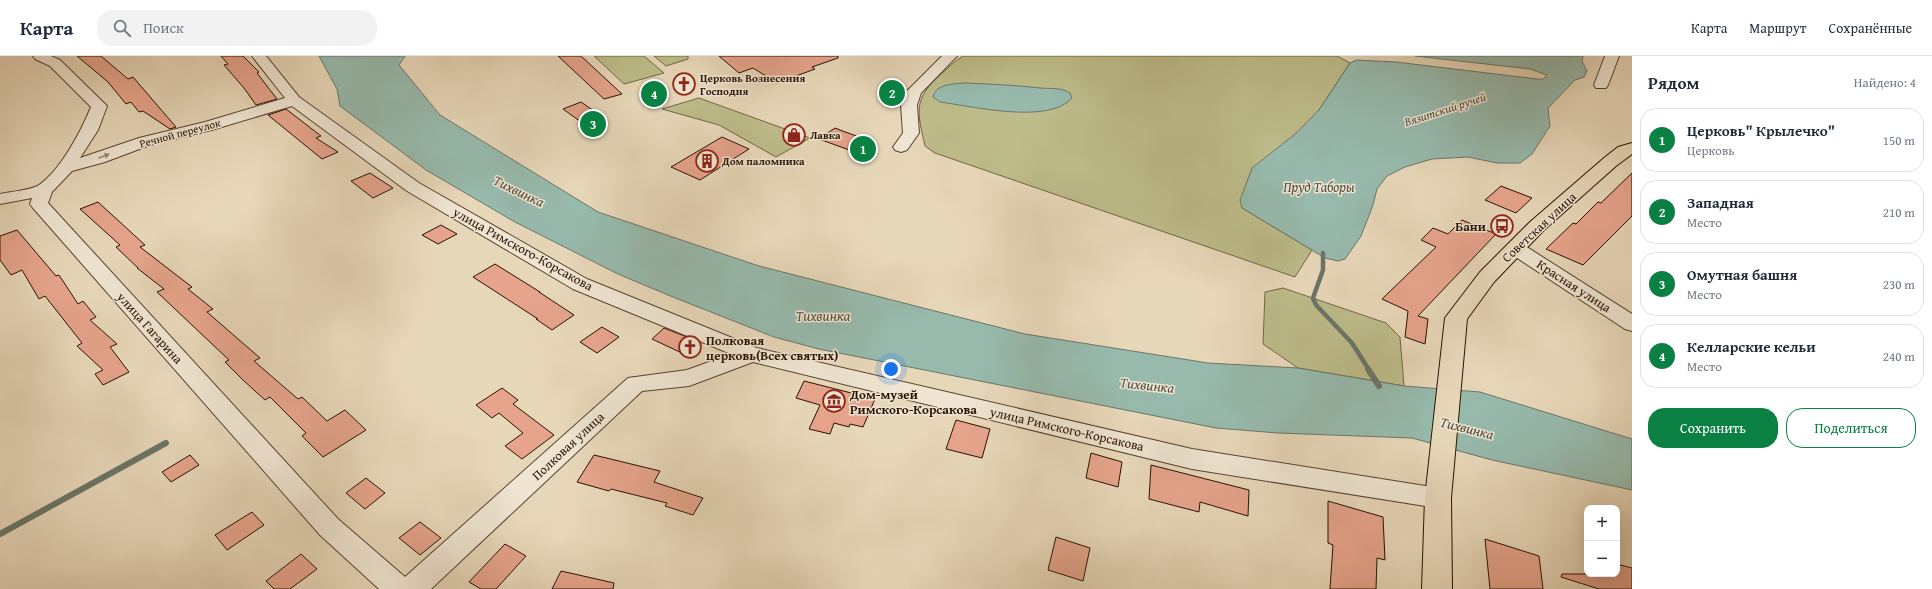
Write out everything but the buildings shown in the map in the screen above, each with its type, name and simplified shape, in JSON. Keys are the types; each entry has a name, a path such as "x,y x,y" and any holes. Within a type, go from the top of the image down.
{"main road":[{"name":"Советская улица","path":"1438,498 1456,318 1487,277 1515,248 1604,166 1629,151"},
{"path":"1437,589 1438,498"}],"street":[{"path":"0,200 44,190 66,167 90,130 99,106 55,63 40,56"},
{"name":"улица Римского-Корсакова","path":"259,56 294,100 414,187 580,284 752,354 1192,459 1438,498"},
{"path":"901,147 911,133 910,105 914,91 950,56"},
{"path":"1601,85 1612,56"},
{"name":"Речной переулок","path":"66,167 99,158 146,141 209,126 294,100"},
{"name":"улица Гагарина","path":"44,190 39,204 329,527 399,589"},
{"name":"Красная улица","path":"1515,248 1632,324"},
{"name":"Полковая улица","path":"412,589 636,384 689,378 752,354"}],"shaded area":[{"path":"594,56 644,56 664,73 624,84"},
{"path":"654,56 688,56 688,59 666,66"},
{"path":"963,56 1337,56 1350,63 1319,110 1294,135 1242,208 1312,250 1295,277 935,153 925,146 919,114 922,99 932,83"},
{"path":"699,98 810,138 776,157 719,125 662,109"},
{"path":"1283,288 1386,323 1400,337 1404,386 1298,368 1263,344 1265,292"}],"water":[{"name":"Тихвинка","path":"319,56 405,56 399,65 440,115 598,212 759,266 1025,334 1208,363 1298,368 1404,386 1480,392 1632,439 1632,490 1492,460 1412,438 1278,433 1216,428 819,349 774,337 618,274 515,222 426,170 340,106 337,89"},
{"name":"Пруд Таборы","path":"1415,56 1583,56 1582,61 1587,71 1584,77 1575,80 1548,108 1550,126 1532,154 1520,163 1497,163 1468,157 1432,159 1405,167 1387,176 1377,189 1373,205 1361,236 1345,259 1338,261 1325,258 1242,208 1240,200 1252,168 1294,135 1319,110 1350,63 1356,60 1396,62 1537,79 1543,79 1547,75 1530,69"},
{"path":"964,83 1059,89 1070,93 1072,98 1061,106 1046,111 1009,112 940,102 933,97 937,89 941,87 950,84"}],"waterway":[{"path":"1323,253 1323,270 1313,298 1316,305 1352,343 1369,370"},
{"path":"1368,369 1379,386"},
{"path":"0,534 166,443"}],"place":[{"name":"Церковь Вознесения Господня","path":"684,84"},
{"name":"Западная","path":"892,93"},
{"name":"Келларские кельи","path":"654,94"},
{"name":"Омутная башня","path":"593,124"},
{"name":"Лавка","path":"794,135"},
{"name":"Церковь\" Крылечко\"","path":"863,149"},
{"name":"Дом паломника","path":"707,161"},
{"name":"Бани","path":"1502,226"},
{"name":"Полковая церковь(Всех святых)","path":"690,347"},
{"name":"Дом-музей Римского-Корсакова","path":"834,401"}],"water label":[{"name":"Вязитский ручей","path":"1445,109"}]}
